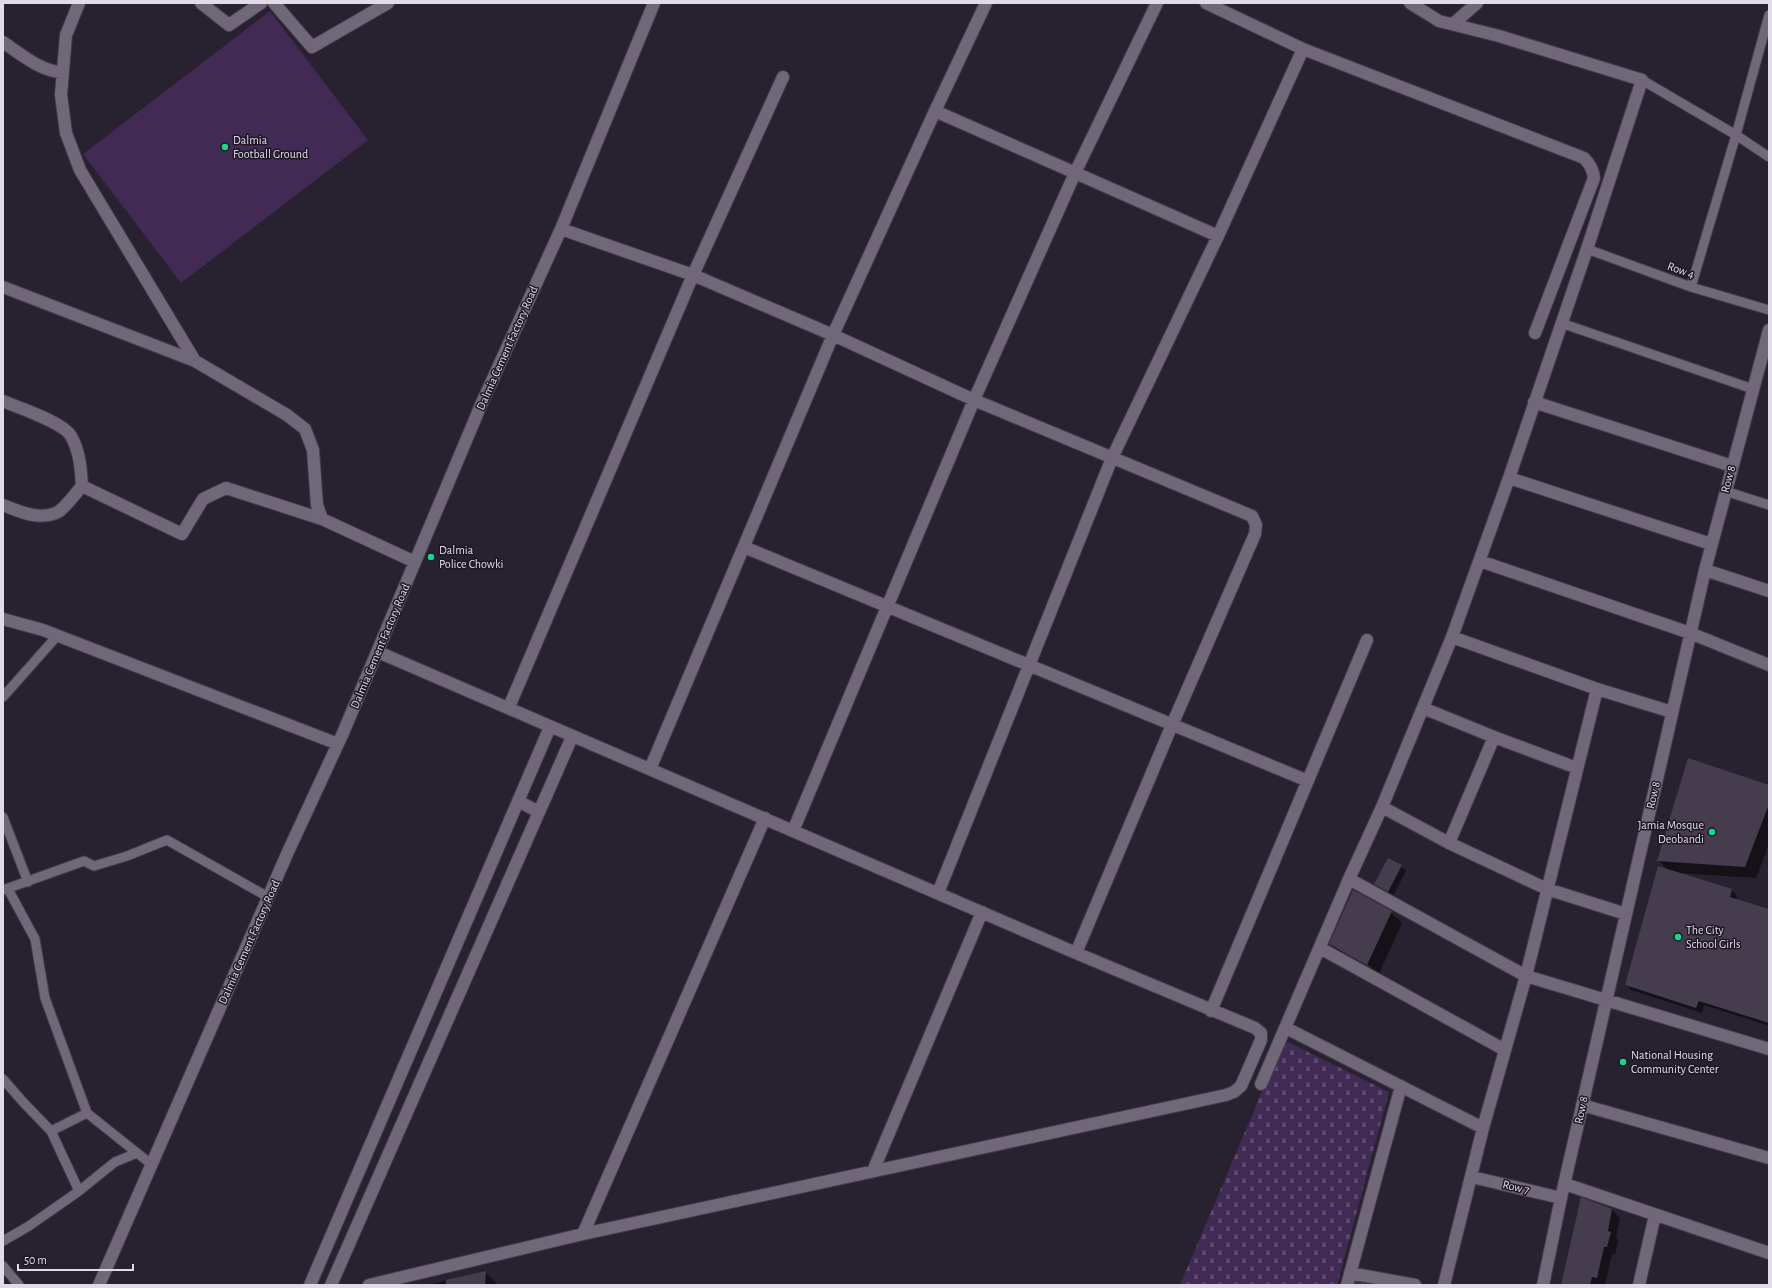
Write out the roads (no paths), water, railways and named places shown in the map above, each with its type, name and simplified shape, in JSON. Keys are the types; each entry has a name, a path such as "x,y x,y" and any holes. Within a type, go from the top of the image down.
{"street":[{"path":"79,3 66,35 61,95 66,134 80,170 195,361"},
{"path":"201,3 229,25 261,3"},
{"path":"274,3 312,47 387,3"},
{"name":"Dalmia Cement Factory Road","path":"99,1285 268,897 378,652 481,405 561,229 654,3"},
{"path":"650,769 833,335 986,3"},
{"path":"793,831 974,400 1075,173 1157,3"},
{"path":"1206,3 1303,49 1584,158 1590,164 1593,170 1594,178 1534,332"},
{"path":"1453,24 1477,3"},
{"path":"1261,1084 1349,879 1382,807 1452,637 1509,478 1587,249 1642,80 1500,36 1439,21 1416,5"},
{"path":"3,42 46,69 55,73 63,72"},
{"path":"938,893 1112,458 1218,236 1303,49"},
{"path":"509,707 693,275 783,77"},
{"path":"935,111 1218,236"},
{"path":"561,229 693,275 833,335 974,400 1252,516 1256,525 1255,534 1172,725 1076,953"},
{"path":"3,287 195,361 287,415 304,429 313,450 317,505 322,519"},
{"name":"Row 8","path":"1543,1285 1561,1198 1704,570 1753,390 1764,364 1769,330"},
{"path":"3,401 59,425 70,435 80,460 82,486 59,512 40,516 24,514 3,505"},
{"path":"1534,402 1732,466"},
{"path":"1509,478 1711,544"},
{"path":"82,486 182,534 203,499 226,488 322,519 415,562"},
{"path":"744,547 1308,781"},
{"path":"1480,561 1690,633 1769,665"},
{"path":"1704,570 1769,591"},
{"path":"3,618 57,636 338,744"},
{"path":"1452,637 1596,689 1672,712"},
{"path":"1211,1011 1366,640"},
{"path":"369,1285 583,1234 1234,1092 1241,1086 1261,1040 1260,1033 1255,1028 1211,1011 765,818 572,737 509,707 378,652"},
{"path":"1444,1285 1483,1128 1526,976 1596,689"},
{"path":"1423,708 1494,737 1577,768"},
{"path":"310,1285 550,727"},
{"path":"331,1285 572,737"},
{"path":"1449,843 1494,737"},
{"path":"518,801 539,812"},
{"path":"1382,807 1449,843 1547,889 1626,914"},
{"path":"583,1234 765,818"},
{"path":"1349,879 1526,976 1769,1049"},
{"path":"873,1171 982,912"},
{"path":"1320,948 1505,1050"},
{"path":"1286,1028 1483,1128"},
{"path":"1401,1086 1349,1279 1415,1285"},
{"path":"1582,1105 1769,1158"},
{"name":"Row 7","path":"1472,1177 1561,1198"},
{"path":"1565,1184 1769,1253"},
{"path":"1639,1285 1655,1214"}],"lane":[{"path":"1691,287 1736,135 1769,15"},
{"path":"1642,80 1736,135 1769,157"},
{"name":"Row 4","path":"1587,249 1691,287 1769,310"},
{"path":"1561,323 1753,390"},
{"path":"1725,491 1769,505"},
{"path":"3,697 57,636"},
{"path":"3,817 28,882"},
{"path":"151,1164 87,1113 45,998 35,939 6,889 84,861 94,866 127,856 167,840 268,897"},
{"path":"3,1079 51,1131 79,1191"},
{"path":"51,1131 87,1113"},
{"path":"3,1241 29,1226 79,1191 115,1162 137,1153"},
{"path":"3,1266 19,1285"}],"place":[{"name":"Dalmia Football Ground","path":"225,147"},
{"name":"Dalmia Police Chowki","path":"431,557"},
{"name":"Jamia Mosque Deobandi","path":"1712,832"},
{"name":"The City School Girls","path":"1678,937"},
{"name":"National Housing Community Center","path":"1623,1062"}]}
